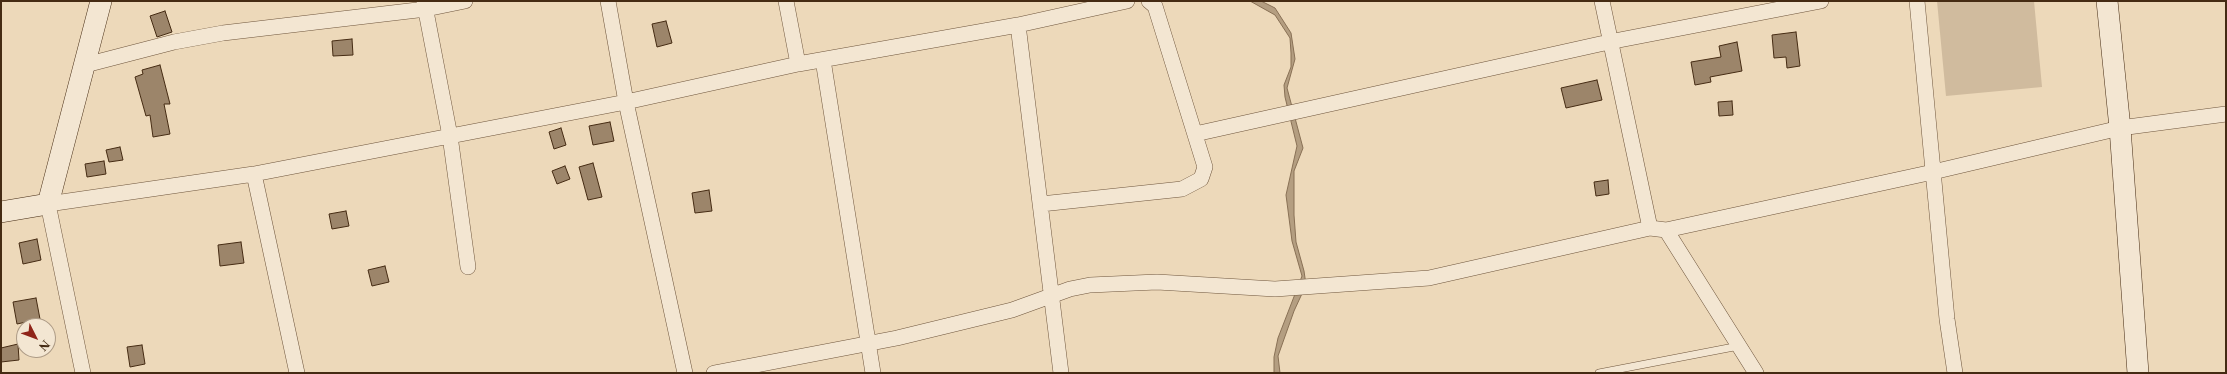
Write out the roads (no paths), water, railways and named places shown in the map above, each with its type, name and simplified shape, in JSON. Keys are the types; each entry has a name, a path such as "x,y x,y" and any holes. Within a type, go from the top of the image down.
{"street":[{"path":"83,373 48,204 101,1"},
{"path":"85,63 92,63 174,42 223,33 425,5 465,1"},
{"path":"608,1 626,102 685,373"},
{"path":"786,1 798,64"},
{"path":"1,212 254,174 626,102 798,64 1018,25 1127,1"},
{"path":"1041,204 1182,188 1192,185 1201,179 1205,167 1155,6 1149,1"},
{"path":"1602,1 1650,228"},
{"path":"1195,134 1610,42 1821,1"},
{"path":"1917,1 1947,319 1955,373"},
{"path":"2107,1 2120,128 2138,373"},
{"path":"425,5 450,136 468,267"},
{"path":"1018,25 1061,373"},
{"path":"823,60 866,343 873,373"},
{"path":"714,373 897,338 1012,310 1052,295 1090,284 1157,282 1276,289 1430,278 1650,228 1666,230 1933,172 2120,128 2226,114"},
{"path":"254,174 296,373"},
{"path":"1666,230 1756,373"}],"lane":[{"path":"1600,373 1740,346"}]}
